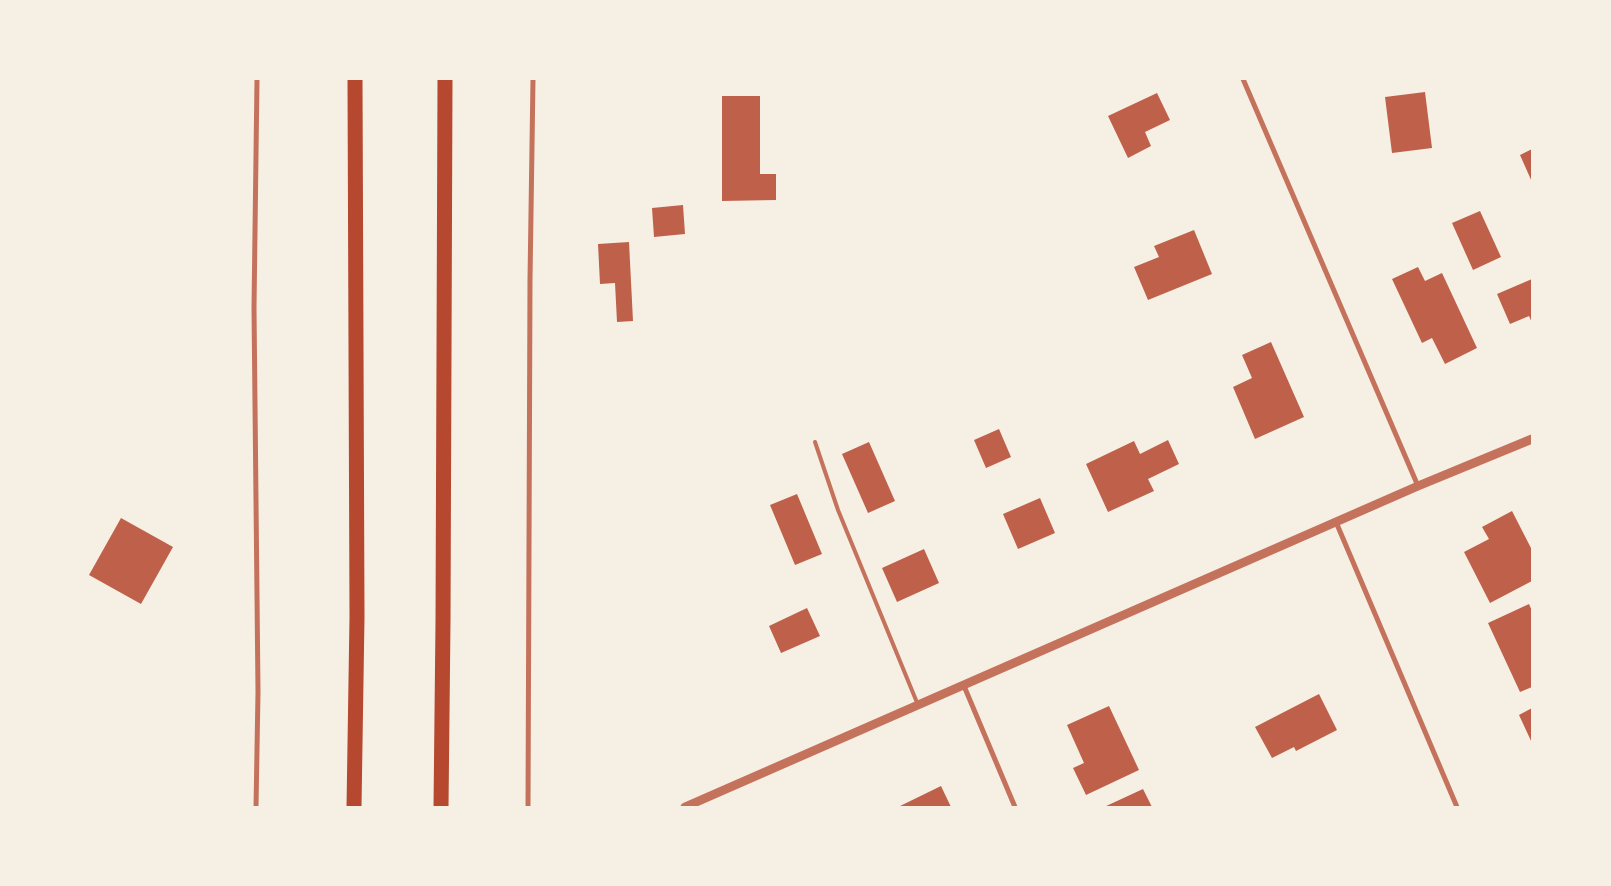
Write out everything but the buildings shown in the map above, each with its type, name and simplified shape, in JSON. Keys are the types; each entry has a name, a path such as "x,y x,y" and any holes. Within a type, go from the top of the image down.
{"highway":[{"path":"354,807 356,617 355,79"},
{"path":"440,807 443,621 445,79"}],"street":[{"path":"256,807 258,613 254,308 257,79"},
{"path":"528,807 530,262 533,79"},
{"path":"1243,79 1418,486"},
{"path":"685,807 1418,486 1532,440"},
{"path":"1336,522 1456,807"},
{"path":"964,686 1015,807"}],"lane":[{"path":"815,442 838,510 918,705"}]}
